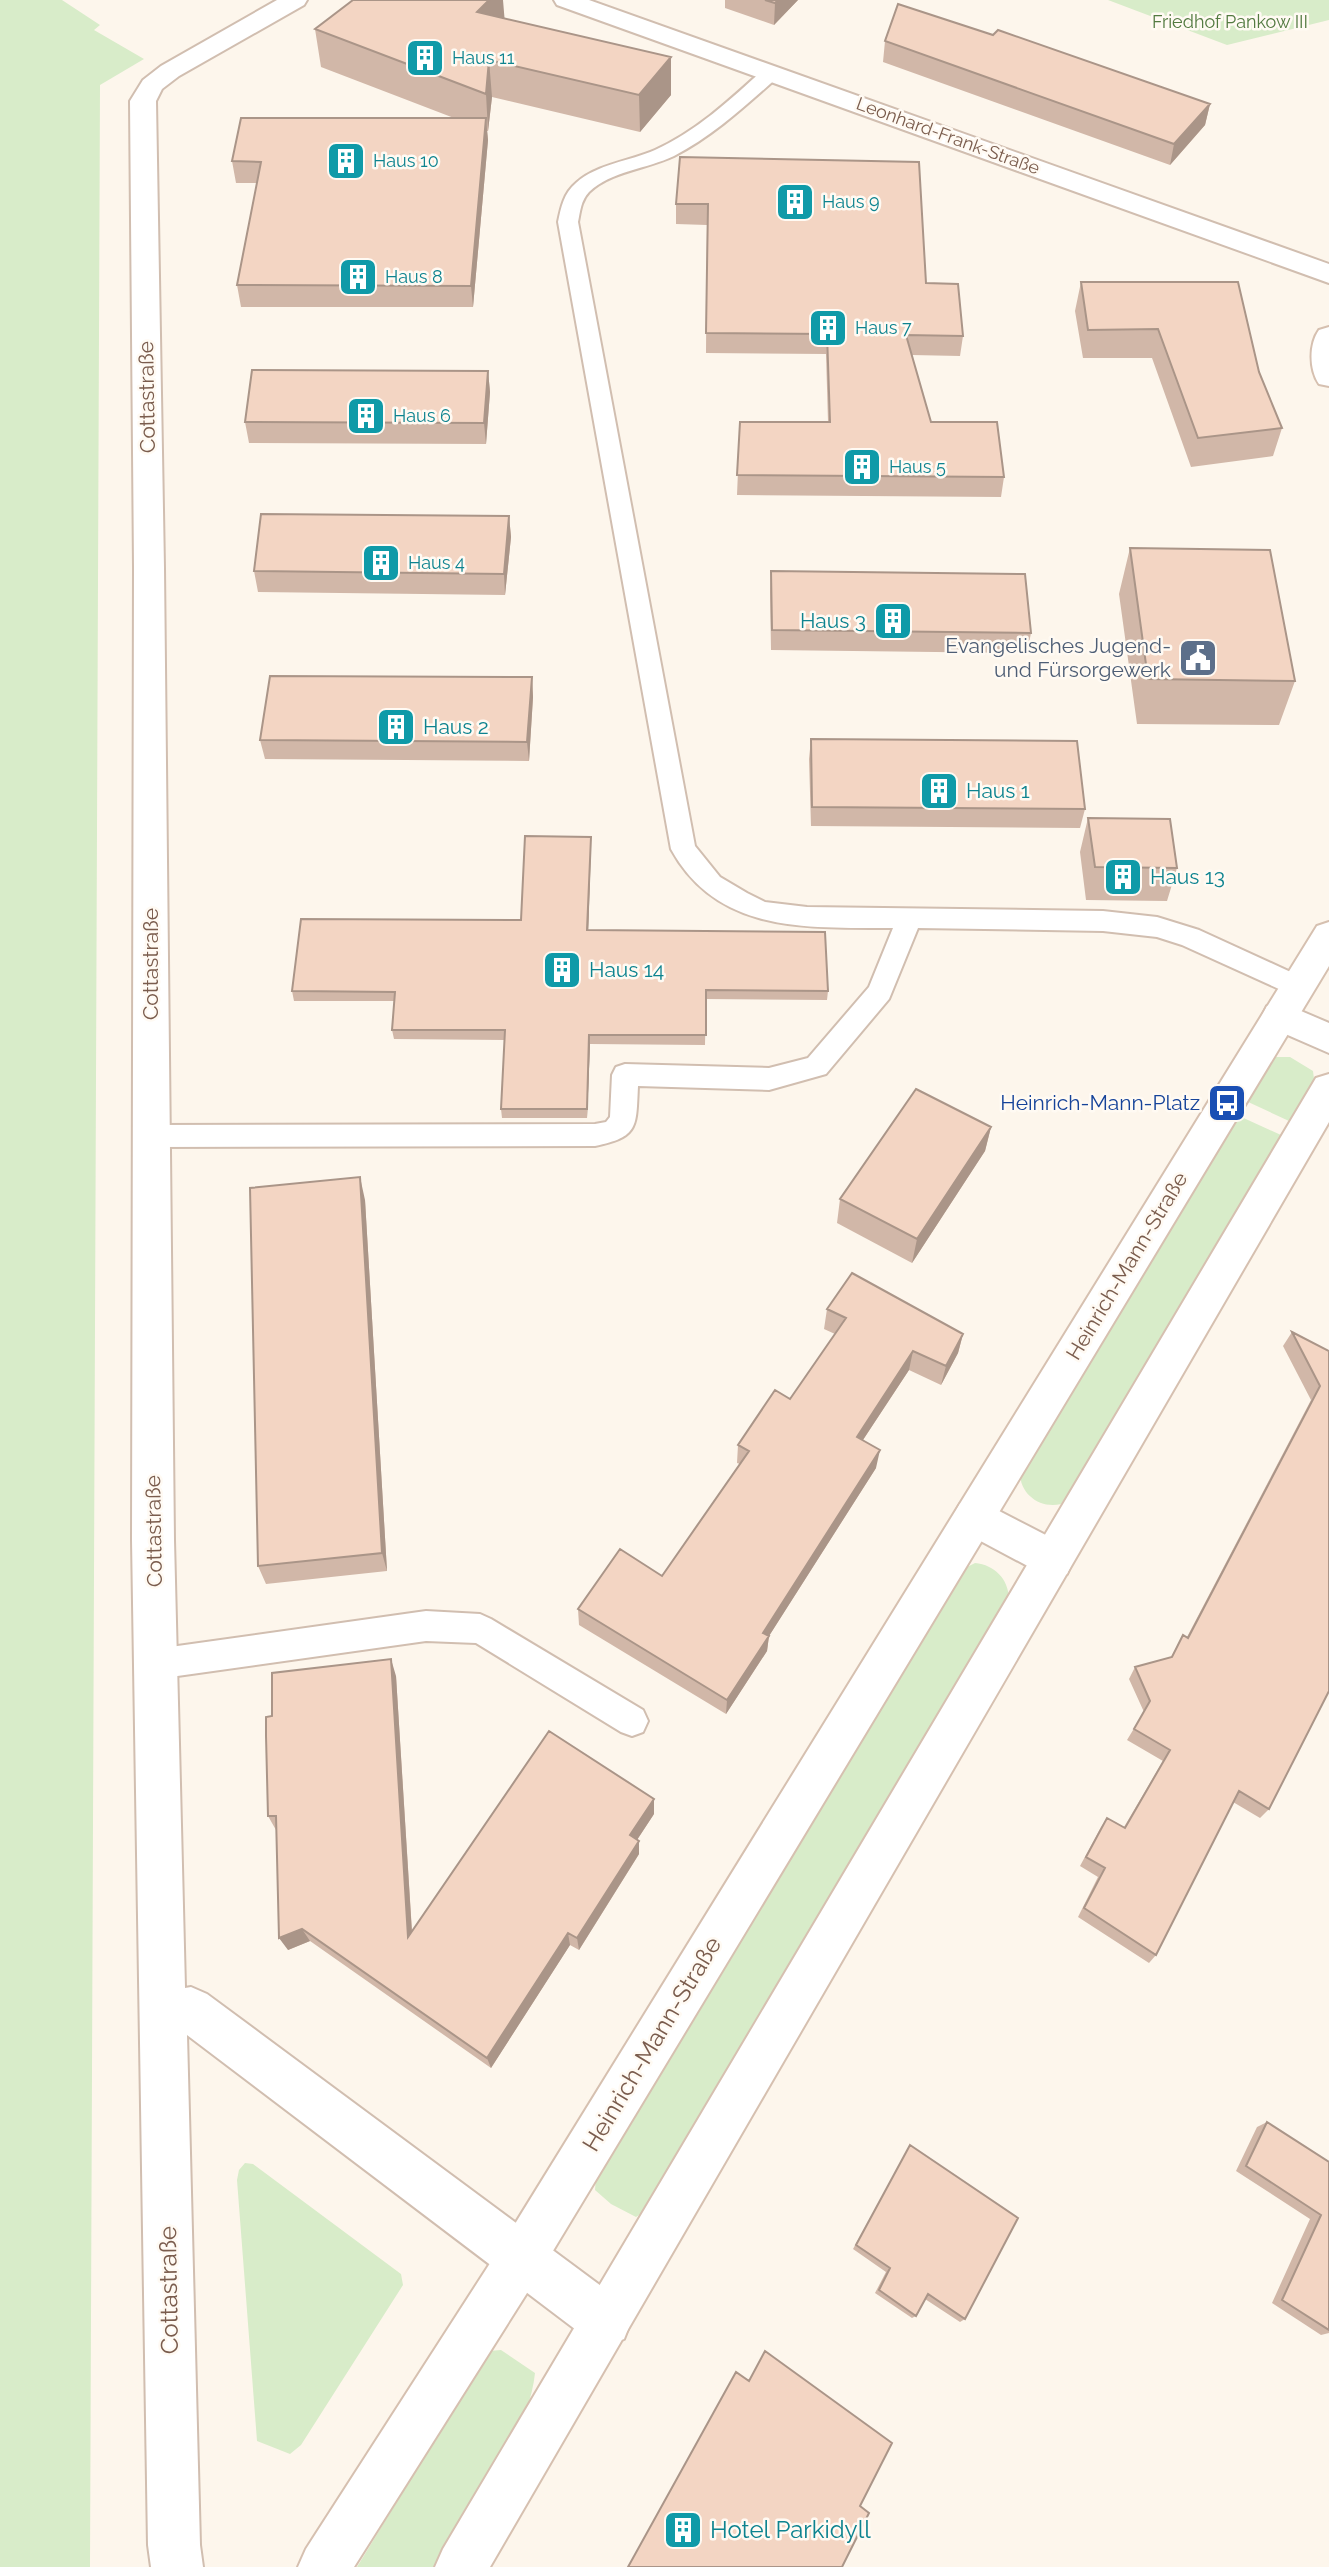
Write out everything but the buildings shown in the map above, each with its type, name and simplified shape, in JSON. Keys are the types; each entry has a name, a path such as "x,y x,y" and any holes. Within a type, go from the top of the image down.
{"street":[{"name":"Cottastraße","path":"177,2567 174,2545 156,1664 149,568 143,101 152,85 170,71 295,0"},
{"name":"Leonhard-Frank-Straße","path":"566,0 1329,274"},
{"path":"1329,336 1326,358 1329,377"},
{"name":"Heinrich-Mann-Straße","path":"324,2567 522,2257 1329,936"},
{"path":"1289,1001 1329,1039"},
{"path":"461,2567 1329,1089"},
{"path":"974,1517 1052,1560"},
{"path":"165,2013 191,2010 606,2321"}],"lane":[{"path":"771,73 697,135 663,153 603,175 585,185 572,198 568,222 683,849 711,884 761,911 807,917 1103,921 1157,927 1190,937 1289,1001"},
{"path":"151,1136 596,1135 614,1131 623,1120 625,1075 769,1079 817,1066 880,992 909,920"},
{"path":"156,1664 426,1626 480,1629 632,1721"}],"green space":[{"path":"0,0 62,0 100,25 94,30 144,59 100,85 90,2567 0,2567"},
{"name":"Friedhof Pankow III","path":"1108,0 1329,0 1329,20 1227,45"},
{"path":"1276,1057 1290,1057 1313,1071 1314,1079 1289,1121 1246,1101 1270,1061"},
{"path":"1237,1115 1281,1135 1068,1494 1061,1504 1046,1504 1033,1499 1024,1488 1020,1473"},
{"path":"975,1563 989,1567 999,1574 1006,1585 1009,1598 644,2212 636,2217 611,2204 595,2190 596,2176 965,1568"},
{"path":"245,2163 253,2164 401,2274 403,2285 301,2445 290,2454 257,2441 237,2180 239,2170"},
{"path":"501,2350 535,2373 530,2397 522,2422 496,2473 437,2567 357,2567 489,2351"}],"place":[{"name":"Haus 11","path":"425,58"},
{"name":"Haus 10","path":"346,161"},
{"name":"Haus 9","path":"795,202"},
{"name":"Haus 8","path":"358,277"},
{"name":"Haus 7","path":"828,328"},
{"name":"Haus 6","path":"366,416"},
{"name":"Haus 5","path":"862,467"},
{"name":"Haus 4","path":"381,563"},
{"name":"Haus 3","path":"893,621"},
{"name":"Evangelisches Jugend- und Fürsorgewerk","path":"1198,658"},
{"name":"Haus 2","path":"396,727"},
{"name":"Haus 1","path":"939,791"},
{"name":"Haus 13","path":"1123,877"},
{"name":"Haus 14","path":"562,970"},
{"name":"Heinrich-Mann-Platz","path":"1227,1103"},
{"name":"Hotel Parkidyll","path":"683,2530"}]}
